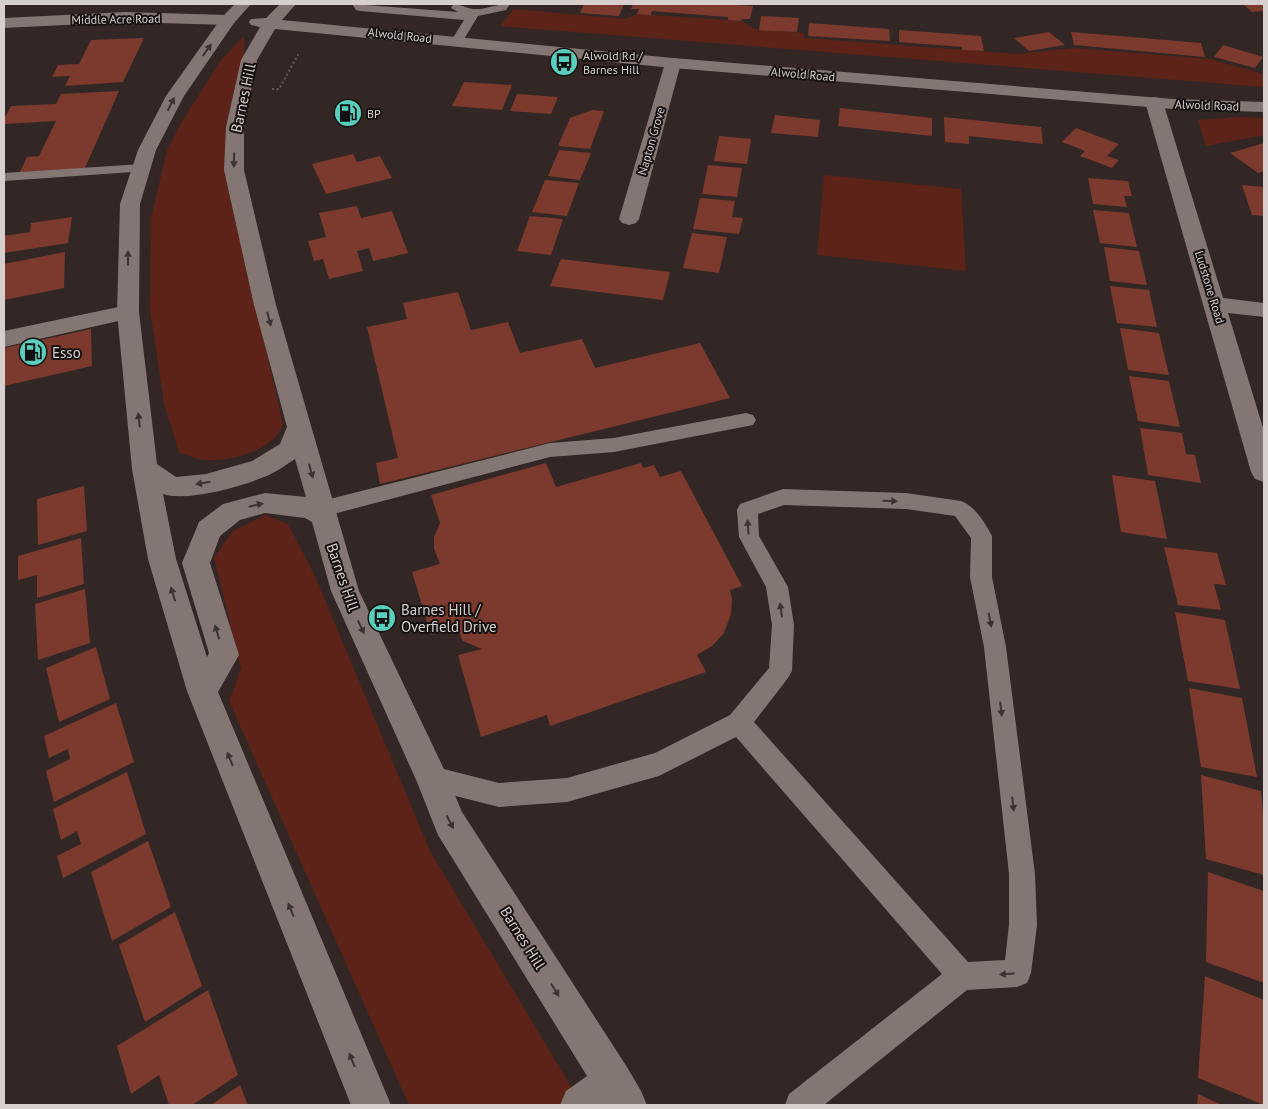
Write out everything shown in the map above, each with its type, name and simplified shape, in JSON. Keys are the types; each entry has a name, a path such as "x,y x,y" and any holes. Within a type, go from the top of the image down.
{"main road":[{"path":"243,4 228,20 175,96 148,150 130,204 128,312 145,469 162,559 202,691 371,1105"},
{"name":"Barnes Hill","path":"288,4 271,22 249,60 235,127 234,170 265,305 345,591 432,778 450,822 620,1093"},
{"name":"Middle Acre Road","path":"4,23 125,17 271,22"},
{"name":"Alwold Road","path":"271,22 673,63 1154,102 1264,107"},
{"name":"Alwold Road","path":"249,60 282,42 309,34 344,29"},
{"name":"Napton Grove","path":"629,218 673,63"},
{"name":"Ludstone Road","path":"1154,102 1264,472"},
{"path":"1215,304 1264,310"},
{"path":"4,339 128,312"},
{"path":"145,469 172,487 206,484 260,468 292,450 299,427"},
{"path":"202,691 224,655 196,563 209,530 232,511 266,503 309,508 323,512"},
{"path":"580,1105 620,1093"}],"lane":[{"path":"358,4 360,7 472,15 502,7 504,4"},
{"path":"424,4 450,5 472,15"},
{"path":"457,41 472,15"},
{"path":"4,177 142,168"},
{"path":"323,512 550,450 614,445 746,420"},
{"path":"432,778 500,795 567,790 659,764 738,723 780,671 783,625 777,587 749,537 747,510 783,497 906,501 961,509 982,536 981,577 995,647 1022,874 1023,924 1017,973 962,976 800,1105"},
{"path":"738,723 962,976"}],"shaded area":[{"path":"514,9 625,19 637,14 741,21 755,29 804,33 804,38 1019,54 1072,48 1210,59 1264,74 1264,87 500,26"},
{"path":"243,37 245,41 244,52 226,125 225,159 250,281 283,424 271,441 251,452 227,459 202,460 179,452 164,404 150,309 151,218 167,150 181,123 221,60"},
{"path":"1239,117 1264,118 1264,135 1206,146 1198,120"},
{"path":"824,175 961,189 966,271 817,255"},
{"path":"265,515 288,524 315,576 430,851 582,1105 409,1105 229,701 241,669 214,557 233,531"}],"building":[{"path":"584,4 624,4 619,16 580,13"},
{"path":"633,4 753,6 750,19 742,19 741,21 728,20 728,17 652,11 651,15 637,14 639,9 631,9"},
{"path":"1243,4 1264,4 1264,11 1252,12"},
{"path":"761,16 799,18 797,32 759,30"},
{"path":"809,23 889,29 890,41 808,36"},
{"path":"899,30 981,36 984,51 962,50 962,47 899,42"},
{"path":"1049,32 1065,45 1029,51 1014,38"},
{"path":"1071,32 1201,43 1205,57 1074,45"},
{"path":"144,38 123,82 65,86 70,76 52,77 58,65 79,64 91,40"},
{"path":"1223,45 1263,57 1255,68 1214,57"},
{"path":"464,82 512,85 502,110 452,106"},
{"path":"119,91 85,168 20,172 27,157 39,156 56,121 4,124 4,119 11,106 56,104 61,94"},
{"path":"517,94 558,97 551,114 510,111"},
{"path":"840,108 932,118 932,136 838,126"},
{"path":"592,110 604,111 590,149 558,146 570,118"},
{"path":"775,115 820,120 818,137 771,133"},
{"path":"944,117 1041,127 1043,144 969,136 969,144 945,142"},
{"path":"1076,128 1119,144 1107,156 1119,160 1112,168 1080,156 1085,151 1062,142"},
{"path":"719,136 751,139 747,164 714,161"},
{"path":"1264,143 1264,171 1258,173 1230,153"},
{"path":"559,150 591,153 580,180 548,176"},
{"path":"353,154 357,162 380,156 392,178 326,194 312,164"},
{"path":"708,165 742,168 737,197 702,194"},
{"path":"1088,178 1128,181 1132,196 1124,196 1127,207 1093,204"},
{"path":"545,180 579,183 567,216 532,212"},
{"path":"1242,185 1264,187 1264,216 1252,215"},
{"path":"700,198 735,201 732,217 743,218 739,234 693,229"},
{"path":"357,206 361,218 392,211 408,253 373,261 369,248 357,251 363,271 329,279 323,259 314,261 308,241 326,237 319,213"},
{"path":"1093,210 1129,213 1137,247 1100,243"},
{"path":"530,216 563,219 551,255 517,251"},
{"path":"72,217 68,243 4,253 4,236 30,232 31,223"},
{"path":"692,233 727,237 719,273 683,268"},
{"path":"1104,247 1139,251 1147,285 1110,281"},
{"path":"65,252 64,288 4,300 4,264"},
{"path":"561,259 670,272 663,300 550,286"},
{"path":"1110,286 1149,290 1157,327 1117,323"},
{"path":"458,292 471,330 508,322 520,353 582,339 595,368 700,343 730,398 380,484 376,463 398,458 367,327 407,319 403,303"},
{"path":"1120,328 1159,333 1169,375 1128,370"},
{"path":"91,329 92,366 4,386 4,348"},
{"path":"1129,376 1169,381 1180,427 1138,421"},
{"path":"1140,428 1182,433 1186,454 1195,455 1201,483 1148,475"},
{"path":"546,463 556,487 641,463 643,468 654,465 660,477 681,471 742,586 730,590 732,599 731,614 724,633 712,646 697,655 706,672 550,726 547,715 481,737 458,655 482,649 463,641 457,629 431,635 412,572 440,564 434,549 434,537 440,523 431,495"},
{"path":"1112,475 1155,481 1167,539 1121,532"},
{"path":"84,486 87,531 38,545 37,499"},
{"path":"81,538 84,584 37,598 37,575 18,580 18,556"},
{"path":"1164,547 1217,553 1226,585 1214,584 1221,610 1178,605"},
{"path":"85,589 90,643 38,660 35,604"},
{"path":"1175,612 1225,620 1240,689 1188,681"},
{"path":"96,647 110,699 59,722 46,668"},
{"path":"1189,688 1242,698 1257,777 1201,767"},
{"path":"116,703 134,762 54,802 46,771 70,759 68,749 49,758 44,736"},
{"path":"127,772 146,834 63,878 57,856 81,844 77,831 61,840 53,809"},
{"path":"1201,775 1261,791 1264,824 1264,875 1206,859"},
{"path":"148,841 171,907 112,941 91,872"},
{"path":"1208,872 1264,891 1264,983 1206,962"},
{"path":"175,912 202,986 145,1022 119,945"},
{"path":"1205,976 1264,1000 1264,1105 1198,1078"},
{"path":"208,990 238,1075 192,1105 169,1105 159,1075 131,1094 117,1046"},
{"path":"240,1085 248,1105 211,1105"},
{"path":"1198,1094 1222,1105 1197,1105"}],"place":[{"name":"Alwold Rd / Barnes Hill","path":"564,62"},
{"name":"BP","path":"348,113"},
{"name":"Esso","path":"33,352"},
{"name":"Barnes Hill / Overfield Drive","path":"382,618"}]}
